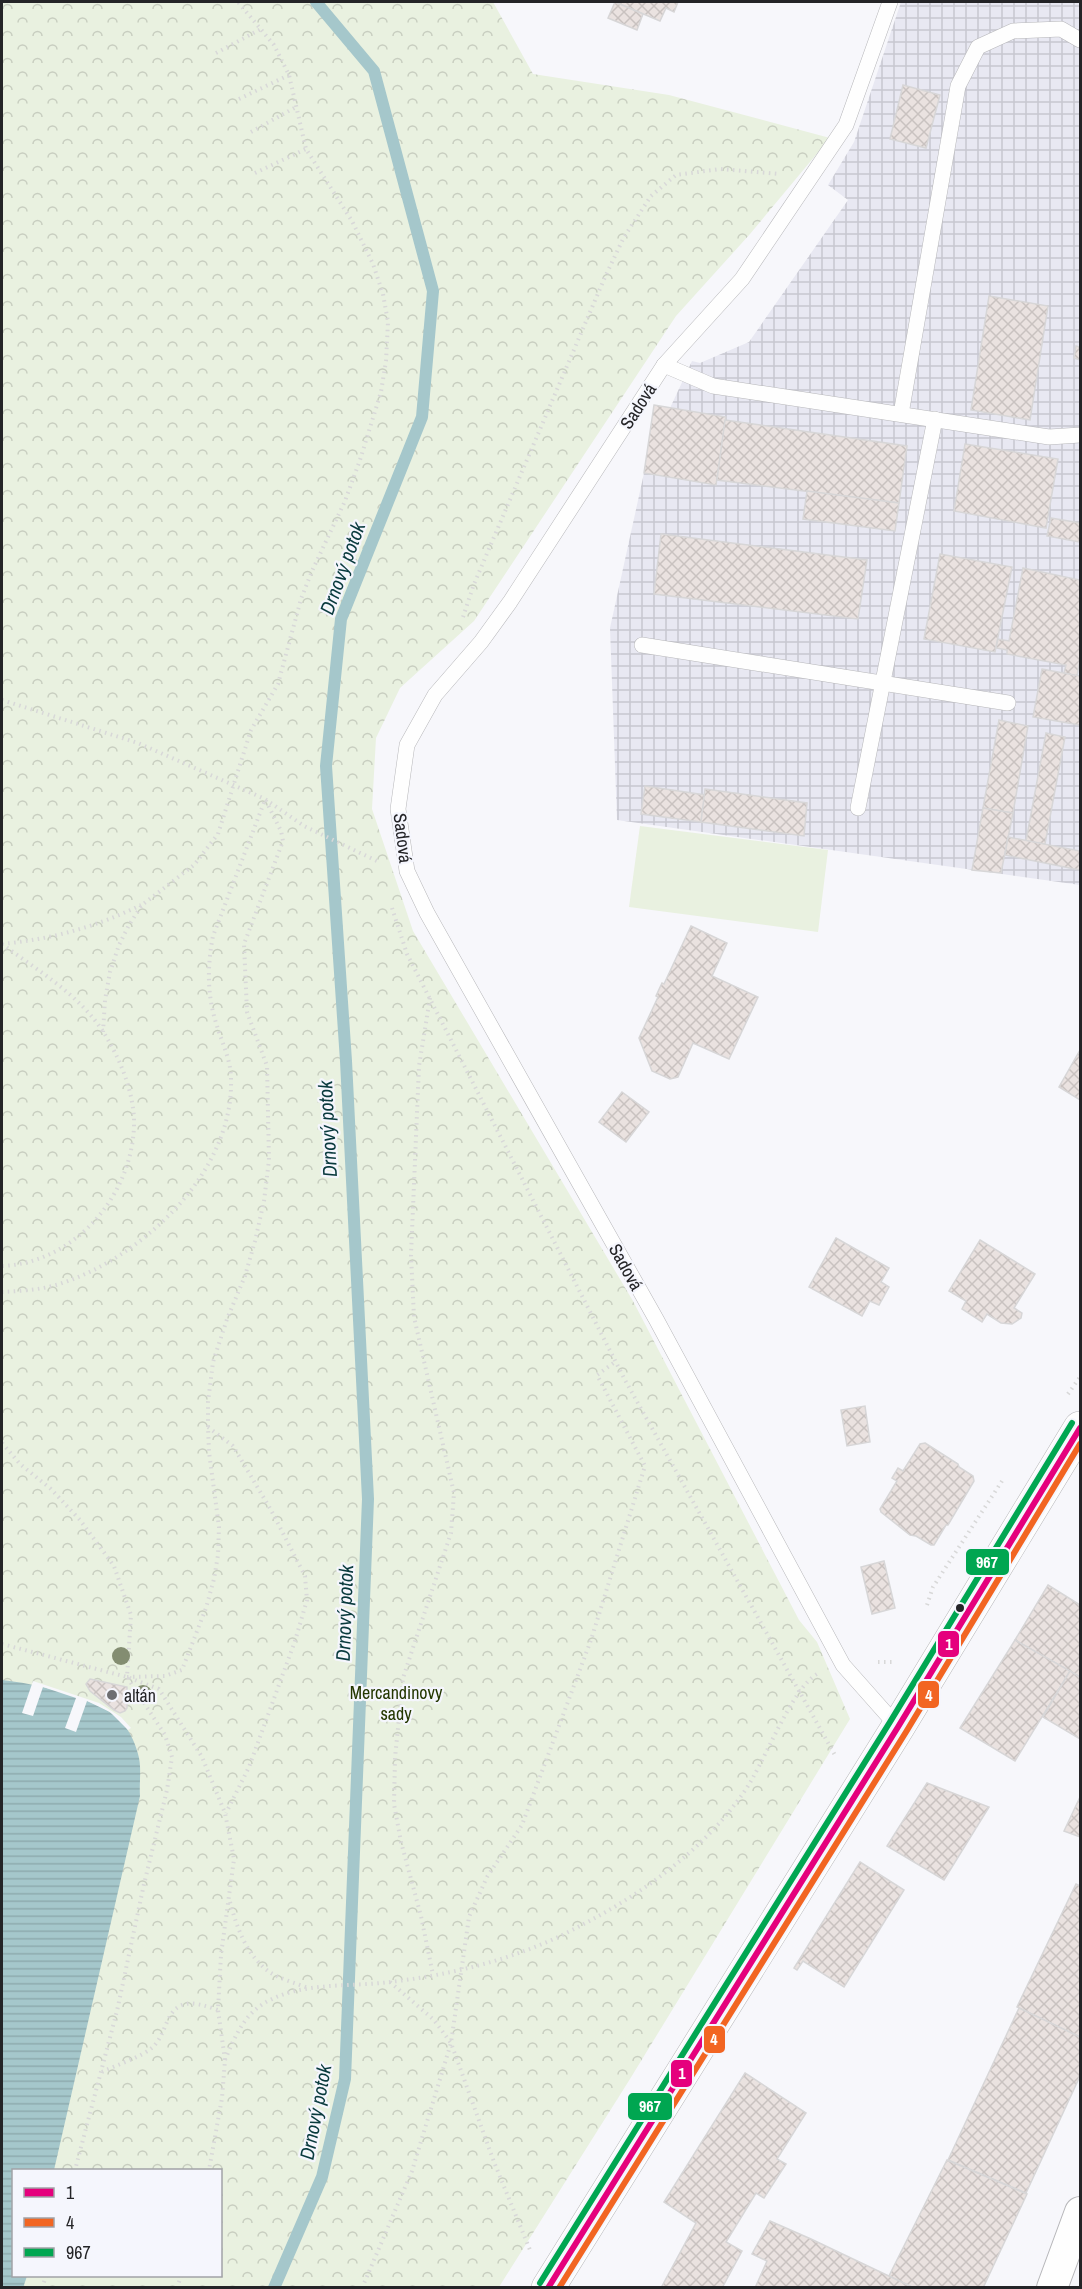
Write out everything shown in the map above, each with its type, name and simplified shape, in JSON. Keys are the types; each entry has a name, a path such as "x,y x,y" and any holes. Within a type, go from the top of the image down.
{"street":[{"path":"548,2288 898,1727 1080,1428"},
{"path":"1052,2288 1080,2212"}],"lane":[{"name":"Sadová","path":"890,2 846,124 742,279 664,365 510,602 481,642 435,695 407,745 398,809 407,872 427,913 656,1319 843,1665 898,1727"},
{"path":"901,414 958,86 978,47 1013,31 1061,29 1080,40"},
{"path":"664,365 713,386 1049,437 1080,435"},
{"path":"858,808 935,419"},
{"path":"642,645 1008,703"}],"path":[{"path":"2,944 37,940 74,932 110,920 142,905 194,865 218,834 250,730 278,684 301,599 345,501 381,392 386,361 387,322 383,294 373,264 352,221 306,149 289,75 274,45 238,2"},
{"path":"216,52 261,29"},
{"path":"239,99 289,75"},
{"path":"250,132 296,107"},
{"path":"255,173 306,149"},
{"path":"2,700 138,742 265,799 304,826 376,861"},
{"path":"2,1292 54,1286 89,1273 117,1258 138,1243 179,1205 205,1168 225,1123 231,1078 228,1058 211,1005 209,957 213,936 265,799"},
{"path":"127,1677 165,1676 182,1670 206,1608 218,1555 219,1527 208,1427 208,1402 213,1362 245,1276 255,1241 264,1201 269,1160 267,1066 248,1012 244,973 244,944 283,841 281,831 265,799"},
{"path":"103,1032 110,972 119,945 142,905"},
{"path":"2,944 81,1005 103,1032 123,1069 134,1119 127,1164 112,1198 97,1220 76,1239 42,1258 2,1266"},
{"path":"430,998 419,1066 411,1255 414,1317 454,1493 451,1533 403,1678 395,1758 394,1804 433,1975"},
{"path":"362,2288 412,2171 451,2043 469,1917 487,1876 522,1825 591,1640 645,1466 597,1375 615,1362"},
{"path":"208,1427 233,1446 271,1510 305,1576 307,1600 295,1641 249,1767 225,1814"},
{"path":"2,1443 80,1520 114,1566 131,1615 127,1677 165,1735 172,1757 168,1790 144,1884 117,2012 75,2169"},
{"path":"2,1644 127,1677 159,1689 202,1757 225,1814 234,1858 221,1955 218,2010 225,2060 222,2098 209,2169"},
{"path":"225,2060 234,2036 247,2017 270,2000 309,1989 390,1982 460,1971 509,1957 555,1938 622,1903 681,1860 714,1828 744,1793 793,1700 805,1683 814,1675 843,1665"},
{"path":"230,1900 237,1929 249,1951 269,1972 309,1989"},
{"path":"390,1982 434,2020 451,2043 494,2162 531,2251"},
{"path":"101,2072 151,2049 159,2040 168,2019 182,2005 196,2003 218,2010"}],"shaded area":[{"path":"901,2 1080,2 1080,885 617,820 610,628 644,473 654,405 670,408 692,361 700,363 749,342 848,200 828,185 854,142"}],"green space":[{"name":"Mercandinovy sady","path":"2,2 493,2 533,74 669,95 830,138 750,234 676,316 474,621 400,688 376,738 372,809 413,931 633,1301 799,1620 817,1642 850,1719 630,2079 499,2287 2,2288"},
{"path":"640,826 828,850 818,932 629,907"}],"water":[{"path":"2,1680 63,1692 107,1710 118,1718 131,1735 138,1754 140,1796 54,2169 12,2169 12,2277 27,2277 23,2288 2,2287"}],"pier":[{"path":"33,1681 99,1703 121,1717 131,1728 128,1730 110,1712 87,1701 76,1732 65,1728 76,1698 43,1687 33,1716 22,1713"}],"building":[{"path":"615,2 678,2 674,12 666,8 660,21"},
{"path":"615,2 643,14 637,30 608,18"},
{"path":"903,85 940,95 926,148 890,139"},
{"path":"989,296 1048,306 1030,420 971,410"},
{"path":"1076,346 1080,347 1080,360 1074,358"},
{"path":"654,405 726,417 716,485 644,473"},
{"path":"725,420 907,446 899,503 717,480"},
{"path":"965,444 1058,459 1046,528 954,511"},
{"path":"807,491 899,503 895,531 803,519"},
{"path":"1051,518 1080,523 1080,542 1047,536"},
{"path":"661,534 867,560 858,619 654,594"},
{"path":"940,554 1012,567 995,652 924,639"},
{"path":"1023,568 1080,580 1080,660 1077,676 1064,673 1066,665 1007,654 1007,650 996,648 998,639 1009,641"},
{"path":"1042,669 1080,676 1080,725 1033,717"},
{"path":"999,720 1028,726 1013,813 983,808"},
{"path":"1046,733 1065,737 1045,844 1026,841"},
{"path":"645,786 705,795 701,822 641,814"},
{"path":"705,789 807,803 804,836 701,822"},
{"path":"983,808 1013,813 1001,873 972,870"},
{"path":"1008,837 1080,851 1080,870 1005,855"},
{"path":"691,926 727,943 712,976 758,997 729,1059 693,1043 678,1077 670,1079 652,1071 639,1038 662,983 664,984"},
{"path":"1080,1050 1080,1100 1059,1087"},
{"path":"622,1092 649,1112 626,1142 599,1122"},
{"path":"836,1238 889,1268 881,1282 889,1287 879,1305 870,1301 862,1316 809,1287"},
{"path":"980,1240 1035,1274 1014,1308 1022,1313 1021,1318 1012,1324 1001,1323 987,1314 982,1322 962,1309 966,1301 949,1291"},
{"path":"865,1406 870,1442 847,1446 841,1410"},
{"path":"925,1443 958,1464 973,1476 974,1481 934,1545 910,1535 880,1509 897,1481 892,1478 898,1468 903,1471 920,1444"},
{"path":"884,1561 895,1608 872,1614 861,1567"},
{"path":"1048,1585 1080,1605 1080,1677 1015,1640"},
{"path":"1015,1640 1070,1671 1015,1761 960,1728"},
{"path":"1070,1671 1080,1677 1080,1739 1043,1717"},
{"name":"altán","path":"90,1679 127,1687 125,1711 120,1713 114,1710 90,1691 86,1684"},
{"path":"927,1783 989,1807 944,1880 887,1846"},
{"path":"1080,1797 1080,1837 1064,1831"},
{"path":"860,1862 904,1890 844,1987 803,1961 797,1970 794,1968"},
{"path":"1076,1884 1080,1886 1080,2037 1017,2007"},
{"path":"1019,2008 1080,2037 1080,2076 1026,2193 948,2160"},
{"path":"745,2073 806,2113 777,2159 786,2164 764,2198 756,2193 726,2242 742,2251 722,2288 661,2288 696,2223 664,2202"},
{"path":"947,2160 1027,2194 983,2288 914,2288 889,2276"},
{"path":"770,2221 914,2288 755,2288 767,2261 752,2254"}],"waterway":[{"name":"Drnový potok","path":"274,2288 322,2177 345,2079 368,1499 346,1061 326,766 341,619 422,417 433,291 374,71 316,2"}],"transit line":[{"name":"967","path":"540,2283 890,1722 1072,1423"},
{"name":"1","path":"548,2288 898,1727 1080,1428"},
{"name":"4","path":"559,2288 906,1732 1080,1444"}],"place":[{"name":"altán","path":"112,1695"}]}
